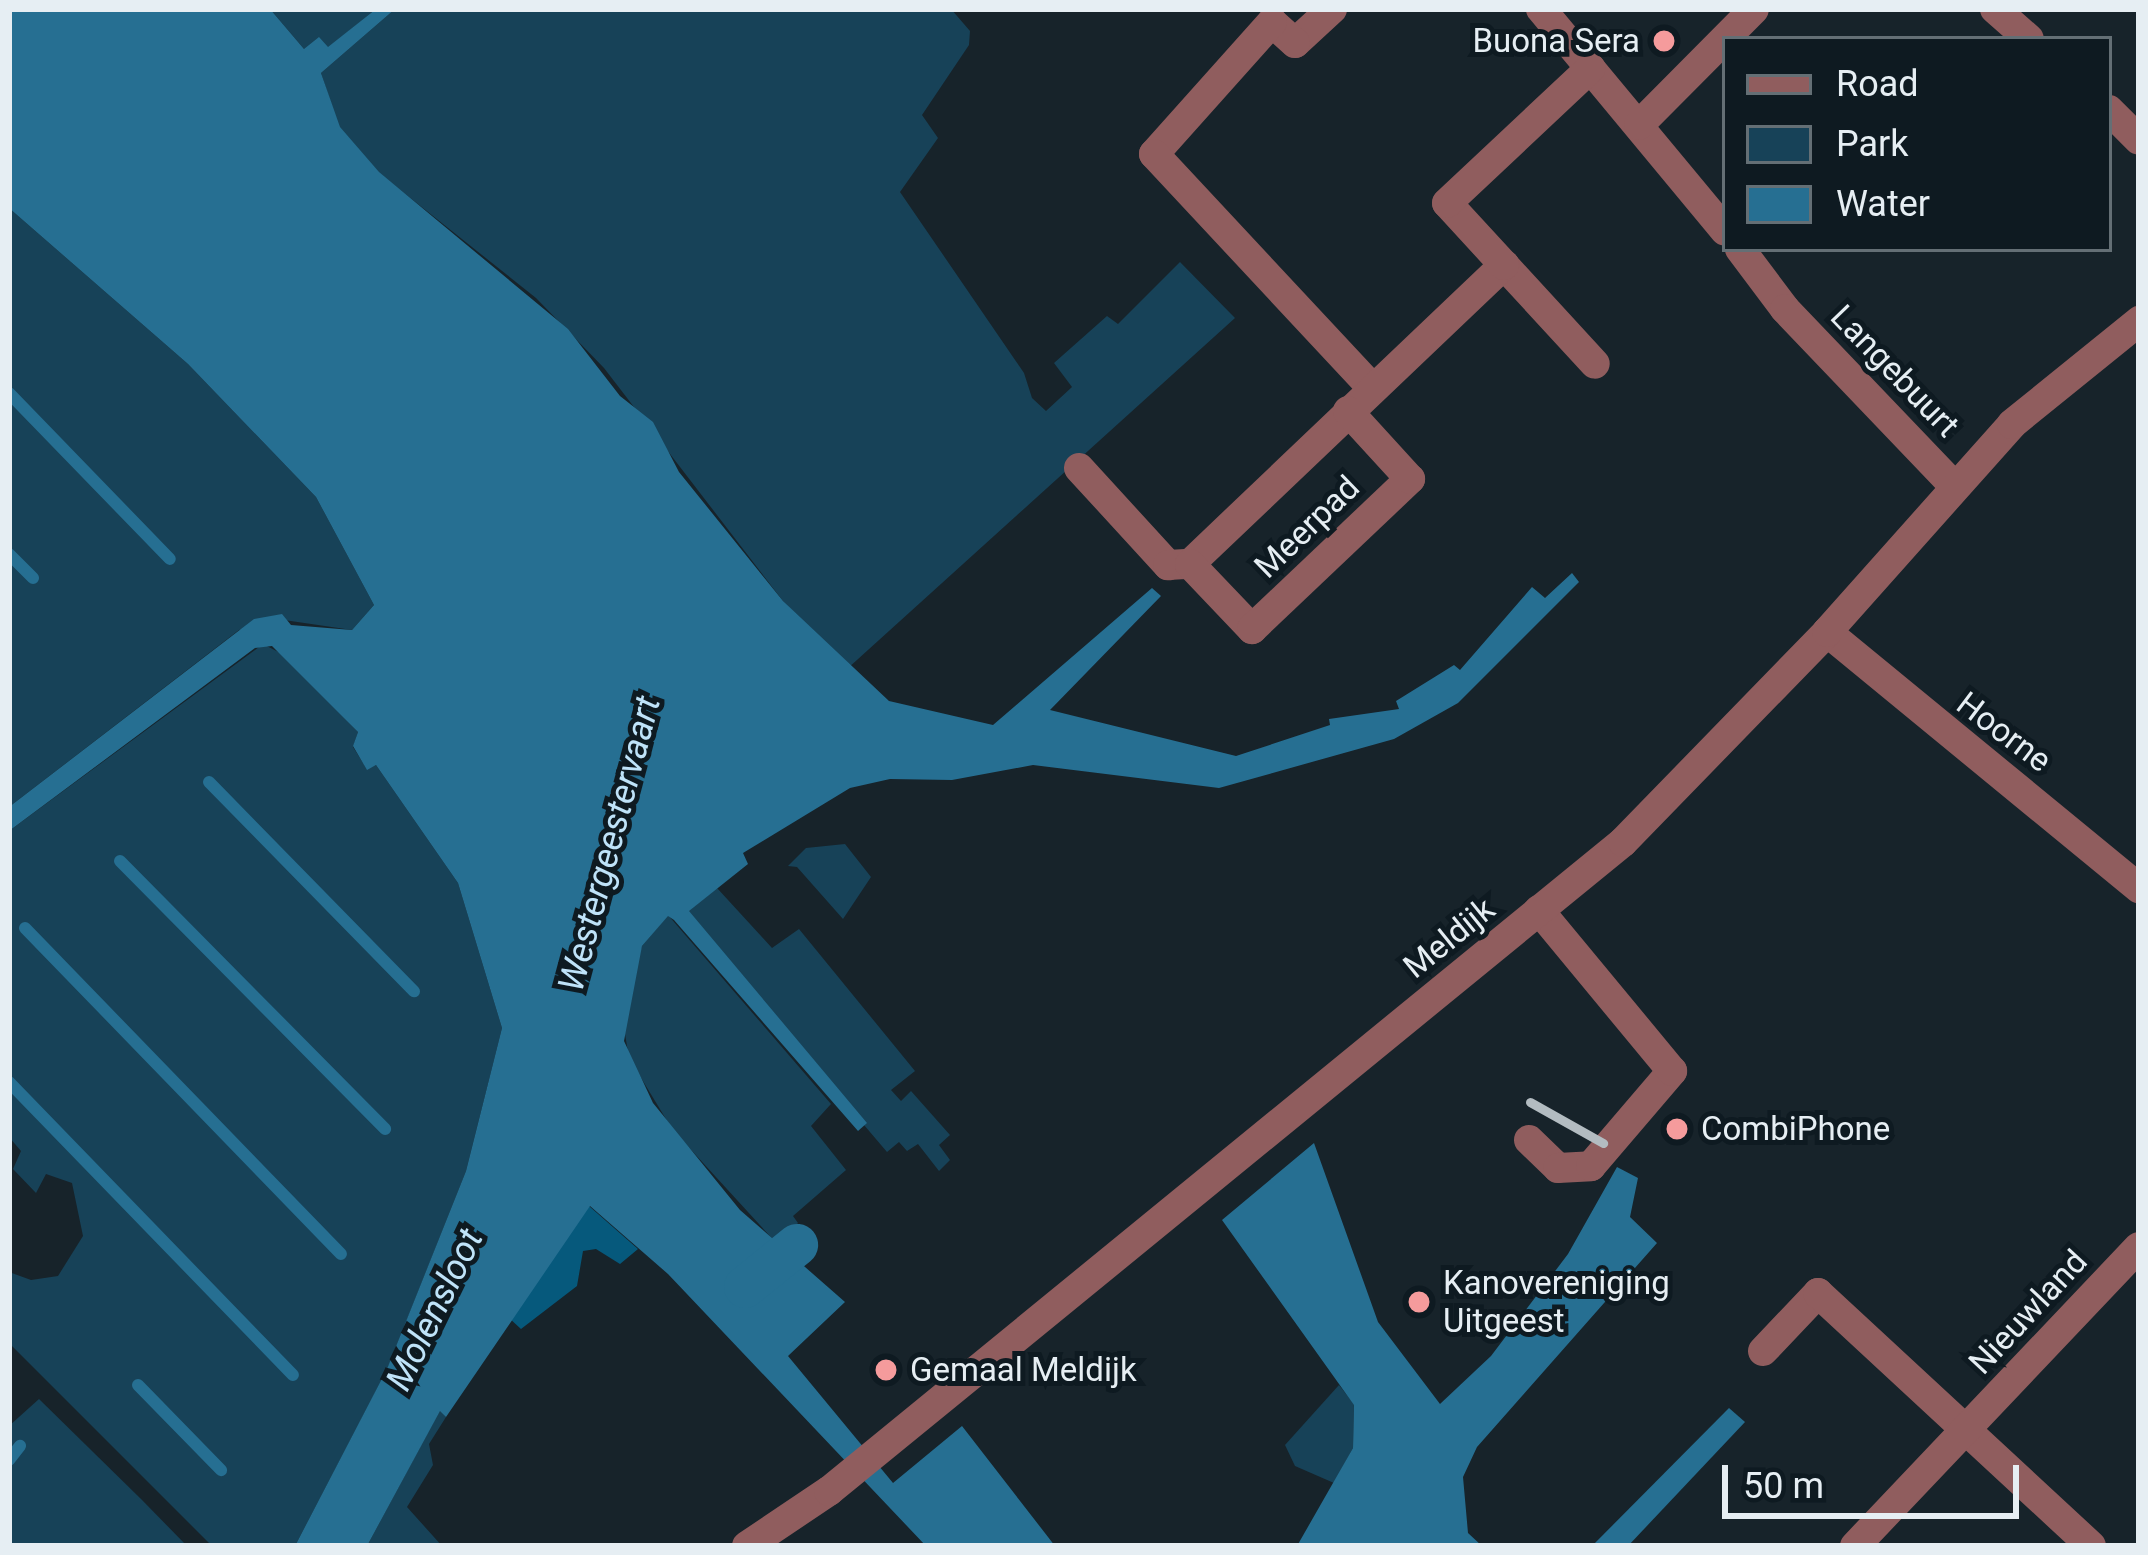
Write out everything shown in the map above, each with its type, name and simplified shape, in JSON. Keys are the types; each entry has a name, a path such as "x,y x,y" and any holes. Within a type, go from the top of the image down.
{"street":[{"path":"1332,9 1295,43 1272,22 1154,154 1372,388"},
{"path":"1727,36 1754,9"},
{"path":"1995,9 2026,36"},
{"path":"1548,11 1722,226"},
{"path":"1639,125 1722,41"},
{"path":"1591,68 1447,203 1595,364"},
{"name":"Langebuurt","path":"1742,252 1786,309 1954,486"},
{"name":"Meerpad","path":"1079,468 1168,565 1190,564 1504,265"},
{"name":"Meldijk","path":"747,1546 829,1491 1623,842 1827,632 2012,424 2139,321"},
{"name":"Meerpad","path":"1190,564 1252,629 1410,478 1348,411"},
{"name":"Hoorne","path":"1827,632 2139,887"},
{"path":"1529,1140 1558,1168 1591,1166 1672,1071 1539,910"},
{"name":"Nieuwland","path":"1855,1546 2139,1246"},
{"path":"1763,1351 1818,1293 1969,1425"},
{"name":"Nieuwland","path":"1969,1425 2091,1546"}],"green space":[{"path":"270,9 376,9 328,48 304,49"},
{"path":"395,9 951,9 970,31 969,45 922,115 938,138 900,192 1024,373 1032,398 1046,411 1072,387 1054,363 1107,316 1118,324 1180,262 1235,318 847,669 783,601 604,368 536,298 379,173 339,127 321,73"},
{"path":"9,208 188,364 316,497 374,605 352,630 284,620 239,630 9,807"},
{"path":"263,644 286,656 358,732 353,747 367,769 376,765 458,883 502,1028 466,1171 387,1370 295,1546 212,1546 9,1343 9,1272 31,1280 58,1276 83,1236 72,1183 46,1174 36,1193 13,1169 21,1151 9,1137 9,831"},
{"path":"845,844 871,877 843,919 797,867 788,866 806,848"},
{"path":"717,888 772,948 799,929 915,1071 891,1090 901,1101 911,1091 950,1135 939,1145 950,1160 939,1171 918,1144 907,1151 899,1142 887,1152 697,929 688,911"},
{"path":"668,915 831,1104 811,1126 846,1170 793,1216 798,1223 779,1246 672,1129 629,1058 623,1022 630,980 642,946"},
{"path":"1339,1385 1354,1404 1353,1448 1334,1483 1295,1466 1285,1445"},
{"path":"39,1399 187,1546 9,1546 9,1426"},
{"path":"440,1410 446,1417 429,1444 433,1465 407,1507 442,1546 367,1546"}],"shaded area":[{"path":"589,1206 638,1249 620,1264 596,1249 583,1251 577,1286 521,1329 508,1317"}],"water":[{"path":"9,9 270,9 304,49 319,37 328,47 376,9 395,9 321,73 340,127 379,172 568,329 620,396 653,422 679,472 783,601 889,701 993,725 1152,588 1161,596 1050,710 1236,756 1330,725 1329,719 1399,709 1396,701 1454,665 1460,670 1532,587 1545,598 1572,573 1579,582 1458,703 1394,739 1219,788 1033,765 952,780 890,779 850,788 743,853 748,864 689,911 867,1123 858,1131 674,920 668,916 642,946 624,1041 653,1103 740,1210 845,1302 788,1356 893,1483 962,1426 1055,1546 926,1546 668,1274 590,1206 446,1417 440,1411 367,1546 295,1546 387,1369 466,1171 502,1028 458,883 376,765 367,770 353,746 358,732 272,646 255,648 9,831 9,807 254,619 282,614 291,625 352,630 374,605 316,497 188,364 9,208"},
{"path":"1314,1143 1378,1322 1440,1404 1491,1356 1568,1254 1617,1167 1638,1178 1630,1217 1657,1243 1477,1447 1463,1477 1468,1533 1482,1546 1297,1546 1353,1448 1354,1405 1222,1220"},
{"path":"1729,1408 1745,1422 1628,1546 1592,1546"}],"waterway":[{"path":"9,393 170,559"},
{"path":"9,554 33,578"},
{"path":"209,782 414,991"},
{"path":"120,861 385,1129"},
{"path":"25,928 341,1254"},
{"path":"9,1082 293,1375"},
{"path":"745,1287 797,1245"},
{"path":"138,1385 221,1470"},
{"path":"9,1460 20,1446"}],"railway":[{"path":"1530,1102 1603,1143"}],"place":[{"name":"Buona Sera","path":"1664,41"},
{"name":"CombiPhone","path":"1677,1129"},
{"name":"Kanovereniging Uitgeest","path":"1419,1302"},
{"name":"Gemaal Meldijk","path":"886,1370"}],"water label":[{"name":"Westergeestervaart","path":"610,844"},
{"name":"Molensloot","path":"435,1310"}]}
